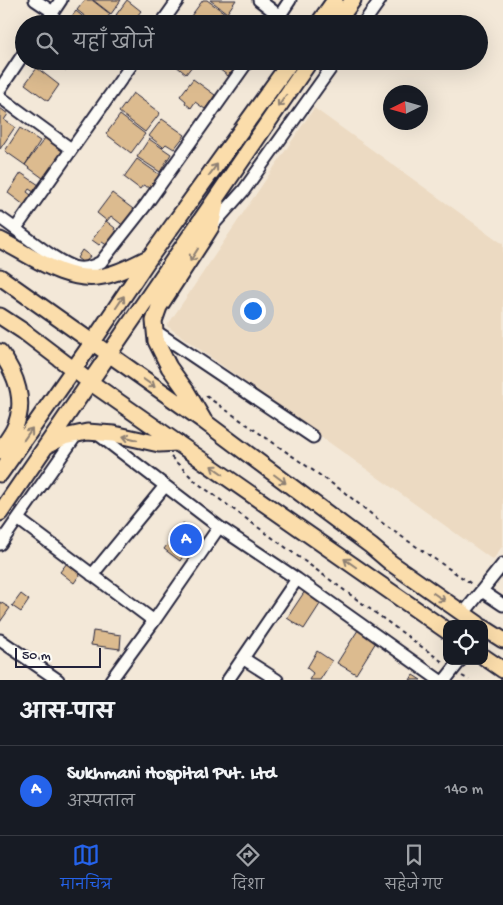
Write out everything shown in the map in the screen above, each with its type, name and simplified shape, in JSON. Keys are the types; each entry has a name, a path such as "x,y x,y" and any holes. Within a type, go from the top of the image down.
{"main road":[{"path":"324,15 335,0"},
{"path":"342,15 353,0"},
{"path":"0,474 150,257 285,70"},
{"path":"0,513 304,70"},
{"path":"205,422 169,367 156,341 154,321 159,307 211,227 218,194"},
{"path":"0,240 69,276 85,278 104,276 150,257"},
{"path":"0,277 205,422 391,563 472,620"},
{"path":"0,316 23,331 90,382 443,628"},
{"path":"0,352 17,382 20,393 19,414 14,428 0,452"},
{"path":"47,445 64,437 87,432 114,434 159,444 178,443"},
{"path":"378,582 391,563"},
{"path":"403,600 417,582"},
{"path":"488,631 503,640"},
{"path":"488,660 503,670"}],"street":[{"path":"36,0 53,12"},
{"path":"51,15 61,0"},
{"path":"167,15 178,0"},
{"path":"259,0 272,15"},
{"path":"280,15 290,0"},
{"path":"369,15 380,0"},
{"path":"0,88 15,66"},
{"path":"16,228 128,70"},
{"path":"0,218 62,263 79,268 93,266 101,262 145,206 242,70"},
{"path":"211,227 244,190 330,70"},
{"path":"0,97 72,149"},
{"path":"154,330 313,438"},
{"path":"95,432 219,527 297,579 440,680"},
{"path":"0,544 77,434"},
{"path":"92,575 166,486"},
{"path":"18,519 154,621"},
{"path":"111,680 219,527"},
{"path":"463,614 503,564"},
{"path":"228,680 297,579"},
{"path":"482,591 503,605"},
{"path":"0,640 58,680"},
{"path":"244,659 276,680"},
{"path":"445,680 456,665"}],"path":[{"path":"199,391 344,492 386,526 482,591"},
{"path":"159,444 196,482 443,656"},
{"path":"456,665 469,680"}],"shaded area":[{"path":"314,108 503,244 503,545 493,560 167,326"}],"building":[{"path":"85,0 92,0 110,14 83,15 77,10"},
{"path":"93,0 121,0 111,14"},
{"path":"127,0 141,11 138,15 116,15"},
{"path":"203,0 207,0 228,15 192,15"},
{"path":"210,0 236,0 227,13"},
{"path":"76,11 81,15 73,15"},
{"path":"36,70 40,70 59,85 48,101 25,84"},
{"path":"181,70 189,70 186,74"},
{"path":"220,70 240,70 235,77 230,73 228,76"},
{"path":"193,79 215,95 205,109 195,102 191,108 180,96"},
{"path":"133,93 160,113 145,132 119,112"},
{"path":"0,108 8,114 4,120 15,127 0,149"},
{"path":"120,115 145,134 131,153 106,134"},
{"path":"162,119 185,135 174,149 166,144 163,147 149,136"},
{"path":"20,128 40,141 25,165 5,151"},
{"path":"45,138 67,154 47,181 25,165"},
{"path":"149,139 171,154 160,172 137,157"},
{"path":"137,159 160,175 152,187 143,185 140,189 124,177"},
{"path":"21,173 42,187 37,194 29,189 27,192 31,195 24,205 8,193"},
{"path":"112,193 137,212 125,227 111,216 107,221 97,213"},
{"path":"106,221 119,234 108,246 102,242 99,245 92,240"},
{"path":"82,250 90,256 85,264 77,258"},
{"path":"183,523 202,537 189,555 185,553 180,561 164,549"},
{"path":"67,563 81,573 74,583 60,572"},
{"path":"305,591 322,601 304,629 287,618"},
{"path":"21,594 29,600 21,612 12,606"},
{"path":"0,602 10,608 0,622"},
{"path":"358,630 376,642 356,674 337,663"},
{"path":"93,631 121,635 120,649 91,645"},
{"path":"317,651 332,661 320,680 309,680 313,673 307,668"},
{"path":"413,675 421,680 410,680"}],"place":[{"name":"Sukhmani Hospital Pvt. Ltd","path":"186,540"}]}
